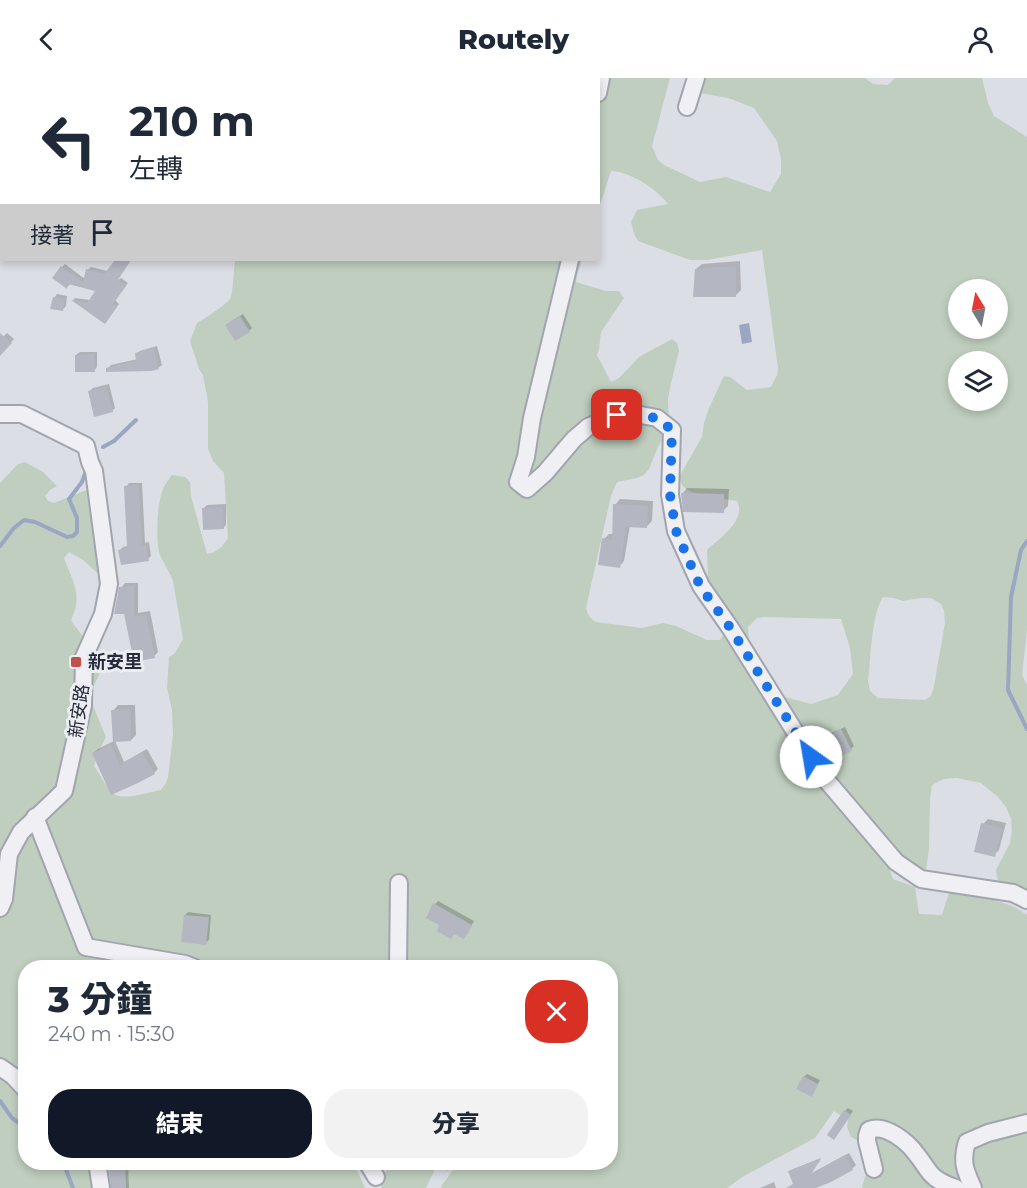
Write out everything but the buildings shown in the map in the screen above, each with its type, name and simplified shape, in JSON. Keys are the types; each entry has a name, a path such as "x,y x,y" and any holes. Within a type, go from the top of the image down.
{"street":[{"path":"687,107 696,78"},
{"path":"570,261 518,482 527,489 588,427 617,415 657,418 672,430 670,495 676,531 691,566 700,586 731,629 822,775 896,862 921,879 1013,893 1027,900"},
{"name":"新安路","path":"0,414 22,414 86,446 94,471 109,584 104,614 84,657 83,705 64,791 21,832 9,854 4,899 0,908"},
{"path":"35,817 86,947 162,960"},
{"path":"398,960 399,883"},
{"path":"0,1067 18,1081"},
{"path":"973,1188 966,1172 963,1156 967,1142 988,1133 1027,1123"},
{"path":"874,1168 867,1136 869,1131 875,1128 887,1131 901,1139 916,1152 937,1184 956,1188"},
{"path":"98,1170 101,1188"},
{"path":"372,1170 376,1177 377,1170"}],"green space":[{"path":"600,78 670,78 652,146 658,160 700,182 726,177 770,192 781,174 781,159 777,141 754,108 728,98 700,93 698,86 701,78 865,78 873,84 888,85 895,78 982,78 988,103 994,116 1027,137 1027,630 1022,675 1027,685 1027,894 998,882 996,870 1010,843 1011,819 1006,807 998,797 981,783 957,778 944,779 932,785 926,869 918,871 911,868 875,828 893,879 915,887 919,914 942,915 949,893 1000,902 1019,909 1027,915 1027,1188 862,1188 866,1175 866,1161 860,1142 851,1137 847,1127 848,1120 834,1111 815,1138 744,1176 727,1188 441,1188 453,1170 618,1170 618,960 18,960 18,1170 357,1170 365,1188 0,1188 0,483 18,464 25,462 43,472 57,486 45,496 48,501 54,503 89,489 97,506 117,573 103,578 83,560 69,552 64,558 76,596 75,611 71,620 94,651 101,667 91,698 106,737 94,766 108,788 118,796 124,797 161,790 168,777 173,735 172,710 167,688 169,657 175,653 183,639 173,581 158,549 158,511 162,493 172,475 185,477 190,482 191,496 207,554 219,549 228,538 224,473 213,461 208,449 208,402 203,375 190,341 197,323 230,299 235,261 582,261 576,282 606,291 619,291 624,298 601,332 597,355 611,382 619,378 639,357 672,339 677,343 679,351 668,399 669,428 644,475 617,482 611,496 586,608 596,622 642,628 663,623 676,626 707,640 720,640 724,634 708,577 707,550 730,529 738,515 739,508 737,501 703,495 686,489 679,477 702,437 709,408 724,376 730,377 747,390 771,387 777,375 778,368 762,250 707,260 690,260 638,241 631,222 637,210 668,204 650,187 621,172 611,171 600,205","holes":["883,597 903,601 931,598 941,604 944,611 945,623 934,686 931,696 925,700 878,698 870,691 868,681 876,615","757,618 841,619 850,648 853,674 838,695 811,704 785,697 750,653 748,627"]},
{"path":"386,1170 435,1170 426,1188 381,1188"}],"water":[{"path":"749,323 752,342 742,344 739,325"}],"waterway":[{"path":"103,447 114,441 136,420"},
{"path":"0,546 14,528 24,520 35,522 67,537 73,536 77,532 77,518 69,499 82,482 87,468"},
{"path":"1027,541 1021,550 1011,597 1008,690 1027,729"},
{"path":"0,1101 12,1118 18,1122"},
{"path":"66,1170 73,1188"}],"place":[{"name":"新安里","path":"76,662"}],"route":[{"path":"617,415 657,418 672,430 670,495 676,531 700,586 731,629 811,757"}]}
